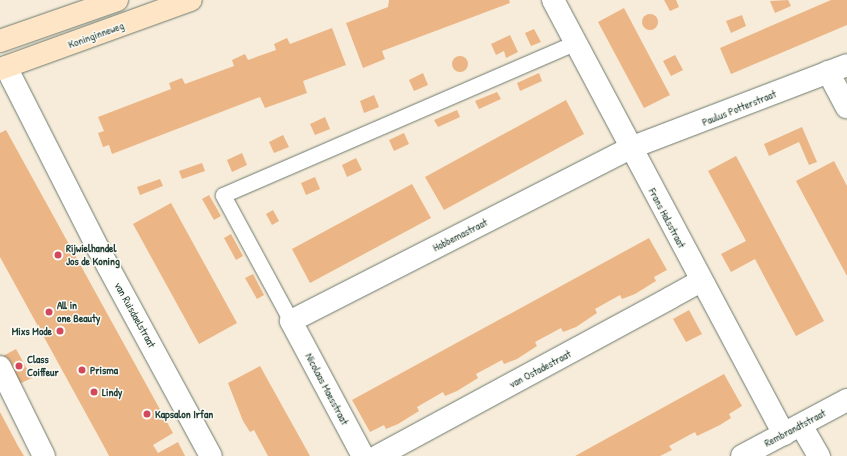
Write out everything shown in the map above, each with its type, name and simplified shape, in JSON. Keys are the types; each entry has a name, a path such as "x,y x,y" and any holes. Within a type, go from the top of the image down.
{"main road":[{"path":"0,41 117,0"},
{"name":"Koninginneweg","path":"3,68 191,0"}],"street":[{"name":"Frans Halsstraat","path":"553,0 701,281 792,429 819,456"},
{"name":"van Ruisdaelstraat","path":"3,68 99,250 211,456"},
{"name":"Paulus Potterstraat","path":"630,148 838,68"},
{"path":"838,68 847,107"},
{"name":"Hobbemastraat","path":"291,322 630,148"},
{"name":"van Ostadestraat","path":"378,456 701,281"},
{"name":"Nicolaas Maesstraat","path":"291,322 363,456"},
{"path":"0,367 44,456"},
{"name":"Rembrandtstraat","path":"742,456 847,400"}],"lane":[{"path":"291,322 223,195 576,42"}],"building":[{"path":"389,0 509,0 510,3 382,51 385,59 363,68 346,23 388,7"},
{"path":"664,0 676,0 679,7 670,11"},
{"path":"788,0 791,6 775,13 770,1"},
{"path":"831,0 847,0 847,25 731,74 720,48"},
{"path":"624,8 670,95 644,108 598,22"},
{"path":"647,14 653,14 658,19 656,28 653,30 647,30 642,25 642,19"},
{"path":"742,15 746,26 731,33 726,21"},
{"path":"332,28 346,65 303,81 307,93 265,108 260,97 112,154 109,145 103,147 98,133 104,131 98,117 171,89 169,83 182,78 185,84 234,66 232,60 245,54 248,60 276,50 274,44 287,38 290,44"},
{"path":"534,29 541,42 531,46 525,33"},
{"path":"510,35 518,52 506,58 504,51 496,55 491,44"},
{"path":"675,55 683,70 671,76 663,61"},
{"path":"460,56 466,58 468,64 466,70 460,72 454,70 452,64 454,58"},
{"path":"423,73 428,85 414,91 409,80"},
{"path":"539,73 542,81 520,91 517,83"},
{"path":"497,92 501,99 479,109 475,101"},
{"path":"374,95 379,107 364,113 360,101"},
{"path":"566,100 584,134 444,210 425,177"},
{"path":"457,110 460,117 438,127 434,120"},
{"path":"325,117 330,129 315,135 310,124"},
{"path":"802,127 817,162 809,165 799,142 769,156 764,144"},
{"path":"6,130 173,433 153,445 158,453 178,442 185,456 109,456 0,257 0,133"},
{"path":"404,133 409,144 394,151 389,140"},
{"path":"283,135 289,147 274,153 269,142"},
{"path":"242,153 247,165 232,172 227,160"},
{"path":"736,156 824,321 796,336 755,259 731,272 721,254 746,241 708,171"},
{"path":"356,158 362,170 347,177 342,165"},
{"path":"834,161 847,186 847,276 796,181"},
{"path":"202,163 205,171 182,179 179,171"},
{"path":"315,177 320,189 306,195 301,183"},
{"path":"160,179 163,186 140,195 137,187"},
{"path":"412,184 431,218 310,283 292,249"},
{"path":"209,195 221,216 214,220 202,199"},
{"path":"171,203 237,323 199,344 133,224"},
{"path":"273,210 279,221 272,225 266,214"},
{"path":"231,234 243,256 236,260 224,238"},
{"path":"649,238 667,270 654,277 656,281 635,294 622,299 620,295 595,309 597,313 576,327 563,332 561,328 535,342 537,346 517,359 504,364 502,360 476,374 478,378 457,391 445,396 443,392 417,407 419,411 398,424 386,429 384,425 370,432 352,400"},
{"path":"253,274 264,295 257,299 245,278"},
{"path":"689,310 702,334 686,342 673,319"},
{"path":"16,349 32,378 19,384 3,356"},
{"path":"260,366 310,456 268,456 254,430 250,432 243,421 228,383"},
{"path":"724,374 742,406 729,414 731,418 720,425 697,436 695,432 669,446 672,450 660,456 575,456"},
{"path":"0,412 18,446 24,456 0,456"}],"place":[{"name":"Rijwielhandel Jos de Koning","path":"58,255"},
{"name":"All in one Beauty","path":"49,312"},
{"name":"Mixs Mode","path":"60,331"},
{"name":"Class Coiffeur","path":"19,366"},
{"name":"Prisma","path":"82,370"},
{"name":"Lindy","path":"94,392"},
{"name":"Kapsalon Irfan","path":"147,414"}]}
